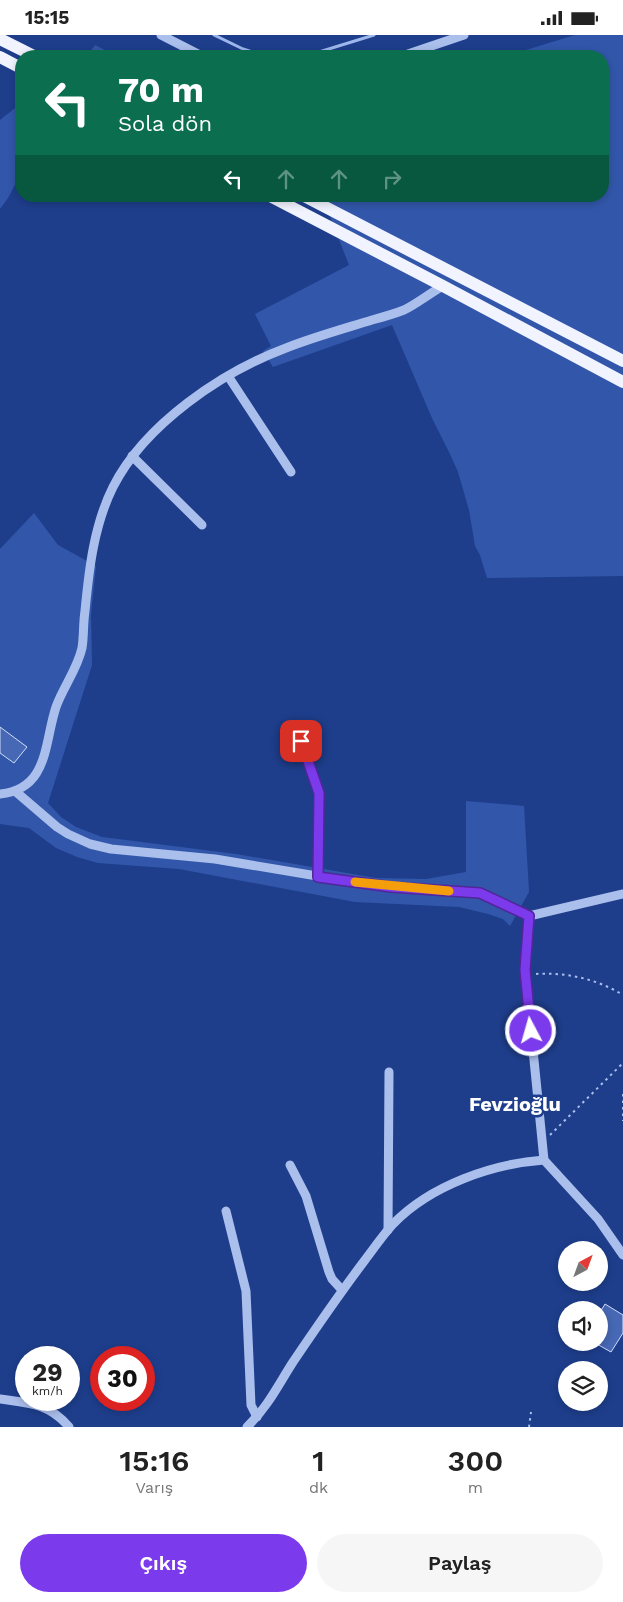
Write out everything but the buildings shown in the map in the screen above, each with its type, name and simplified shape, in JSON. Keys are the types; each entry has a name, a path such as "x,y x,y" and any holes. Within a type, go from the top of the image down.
{"main road":[{"path":"0,39 22,50"},
{"path":"0,57 15,65"},
{"path":"282,202 623,382"},
{"path":"316,202 623,361"}],"street":[{"path":"161,35 190,50"},
{"path":"420,50 464,35"},
{"path":"0,794 15,791 28,783 40,768 56,708 81,652 85,628 87,589 100,519 112,488 132,456 146,439 171,416 228,375 249,363 287,347 404,310 443,286"},
{"path":"228,375 291,472"},
{"path":"132,456 202,525"},
{"path":"301,741 319,793 318,877"},
{"path":"15,791 57,827 79,840 100,847 122,851 215,859 318,877 391,887 480,893 529,916 623,894"},
{"path":"529,916 526,974 544,1160 598,1219 623,1255"},
{"path":"388,1230 389,1072"},
{"path":"247,1427 275,1394 291,1365 342,1291 394,1224 418,1204 460,1180 507,1165 544,1160"},
{"path":"290,1165 306,1196 329,1272 342,1291"},
{"path":"226,1211 246,1291 251,1405 257,1417"},
{"path":"0,1399 42,1406 55,1413 68,1427"}],"path":[{"path":"526,974 552,973 579,977 607,986 623,995"},
{"path":"543,1143 623,1063"},
{"path":"623,1094 623,1121"},
{"path":"529,1427 531,1412"}],"shaded area":[{"path":"575,35 623,35 623,576 487,578 480,555 475,546 469,510 458,472 432,418 392,325 273,367 263,351 271,346 255,314 349,265 324,202 609,202 609,50 526,50"},
{"path":"95,45 105,50 91,50"},
{"path":"15,108 15,185 0,209 0,120"},
{"path":"34,513 58,545 96,566 91,614 92,665 48,803 61,817 76,827 102,837 236,854 376,878 426,879 466,872 466,801 524,806 529,892 510,926 503,919 459,907 355,902 179,869 98,863 56,848 29,828 0,824 0,549"}],"waterway":[{"path":"214,35 246,50"},
{"path":"325,50 374,35"}],"slow traffic":[{"path":"355,882 391,887 449,891"}],"district":[{"name":"Fevzioğlu","path":"515,1104"}],"route":[{"path":"301,741 319,793 318,877 391,887 480,893 529,916 525,970 531,1031"}]}
